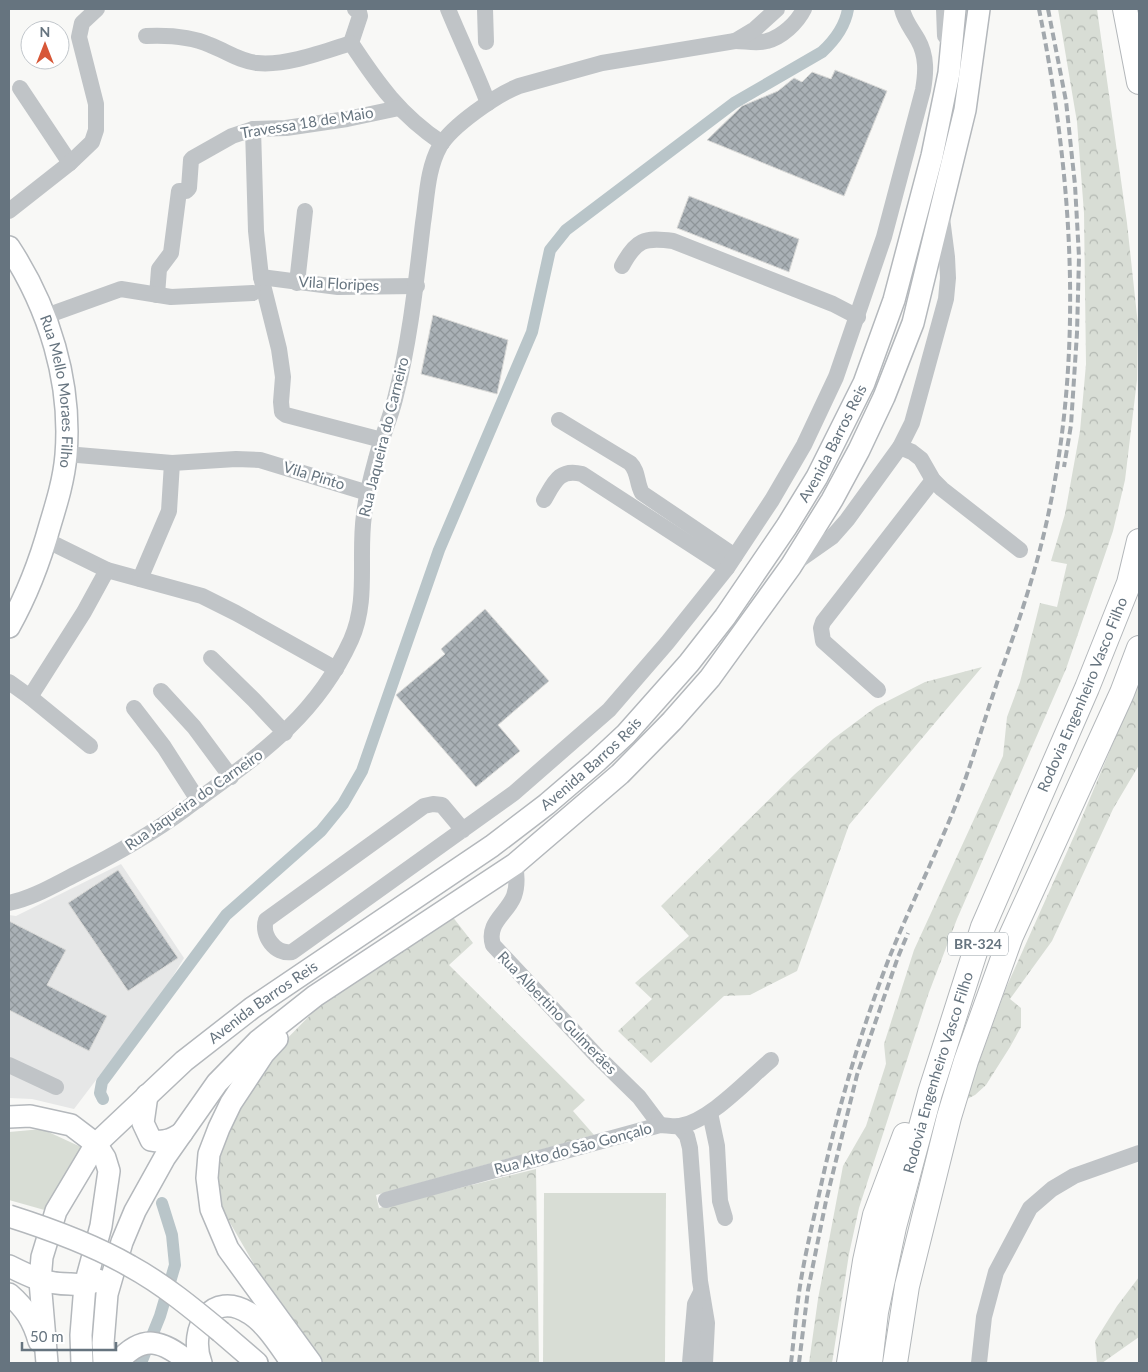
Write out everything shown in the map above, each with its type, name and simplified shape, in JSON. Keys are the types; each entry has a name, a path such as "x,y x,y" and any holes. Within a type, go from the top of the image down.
{"highway":[{"path":"1125,9 1139,82"},
{"name":"Rodovia Engenheiro Vasco Filho","path":"870,1363 876,1312 894,1227 930,1093 983,927 1087,688 1129,583 1139,541"},
{"name":"Rodovia Engenheiro Vasco Filho","path":"895,1363 912,1267 949,1117 966,1061 1011,936 1122,693 1139,648"},
{"path":"849,1363 865,1261 875,1215 913,1117 920,1104 930,1093"}],"main road":[{"name":"Avenida Barros Reis","path":"46,1363 40,1281 42,1257 56,1211 96,1144 184,1061 252,1008 492,846 547,804 626,734 689,663 725,617 792,518 817,478 864,383 894,300 932,156 949,73 956,9"},
{"name":"Avenida Barros Reis","path":"104,1363 103,1343 107,1294 122,1242 135,1211 165,1157 217,1084 258,1041 316,996 515,864 620,774 672,721 710,678 791,566 832,500 859,450 884,397 913,323 965,110 979,9"},
{"name":"Rua Mello Moraes Filho","path":"9,627 38,566 61,485 66,454 63,386 57,353 46,316 11,255"},
{"path":"311,1363 228,1249 212,1209 207,1178 209,1154 218,1128 232,1103 264,1052 316,996"},
{"path":"147,1095 143,1124 151,1140 169,1141 182,1133"},
{"path":"9,1117 30,1116 72,1125 96,1144 105,1158 109,1171 101,1226 85,1285 81,1335 82,1363"},
{"path":"9,1216 68,1236 130,1266 160,1284 225,1335 257,1363"},
{"path":"9,1266 40,1281 52,1284 85,1285 97,1281 105,1272 122,1242"},
{"path":"9,1294 34,1325 46,1363"},
{"path":"201,1363 196,1348 200,1323 214,1309 233,1306 249,1313 261,1322 292,1363"},
{"path":"225,1335 246,1363"},
{"path":"117,1363 131,1348 141,1344 161,1345 183,1357"}],"street":[{"path":"9,210 70,163 92,142 97,119 94,93 79,37 82,23 97,9"},
{"path":"448,9 458,34 472,60 488,103"},
{"path":"485,9 486,42"},
{"name":"Rua Jaqueira do Carneiro","path":"735,41 755,29 776,9"},
{"name":"Rua Jaqueira do Carneiro","path":"9,903 47,890 128,848 171,820 231,777 285,733 322,691 336,670 352,638 362,602 362,530 368,493 376,459 395,402 412,321 430,173 442,143 461,124 488,103 518,86 602,63 735,41 766,42 785,32 801,15 804,9"},
{"path":"463,830 442,805 424,806 266,920 264,926 265,933 279,951 285,953 292,952 514,794 609,710 667,643 731,562 772,500 804,445 836,377 884,237 923,90 926,72 923,49 904,18 902,9"},
{"path":"944,9 949,73"},
{"path":"357,11 351,43 374,78 399,108 422,130 442,143"},
{"path":"146,36 170,34 210,45 238,58 256,63 297,59 351,43"},
{"path":"20,88 70,163"},
{"name":"Travessa 18 de Maio","path":"157,295 159,269 171,254 179,191 189,188 192,159 232,136 252,129 286,128 347,119 399,108"},
{"path":"252,129 256,231 261,277 279,349 283,377 282,410 286,415 382,440"},
{"path":"791,566 832,537 847,520 900,446 912,423 946,300 947,257 940,208"},
{"path":"297,282 305,211"},
{"path":"622,266 630,250 642,241 656,239 673,241 833,304 858,317"},
{"name":"Vila Floripes","path":"261,277 338,287 417,286"},
{"path":"46,316 121,289 171,297 253,294"},
{"path":"559,420 630,463 637,473 638,486 642,492 731,562"},
{"path":"900,446 921,459 933,480 1020,550"},
{"name":"Vila Pinto","path":"66,454 172,463 236,459 260,460 368,493"},
{"path":"140,578 169,511 172,463"},
{"path":"544,500 558,477 565,473 573,472 582,474 731,562"},
{"path":"878,690 823,641 821,628 823,622 933,480"},
{"path":"46,540 108,570 202,596 236,613 336,670"},
{"path":"30,697 84,612 108,570"},
{"path":"211,658 285,733"},
{"path":"9,682 90,746"},
{"path":"161,691 194,727 231,777"},
{"path":"134,708 164,747 198,800"},
{"name":"Rua Albertino Gulmerães","path":"515,864 517,879 514,898 492,928 491,938 493,945 596,1055 639,1097 660,1125"},
{"name":"Rua Alto do São Gonçalo","path":"386,1200 660,1125 679,1126 694,1121 710,1113 771,1060"},
{"path":"9,1065 56,1087"},
{"path":"710,1113 717,1146 720,1201 725,1218"},
{"path":"679,1126 687,1136 690,1148 695,1220 707,1323 705,1363"},
{"path":"979,1363 984,1317 996,1272 1030,1208 1052,1189 1074,1176 1139,1153"},
{"path":"690,1363 695,1304 702,1291"}],"shaded area":[{"path":"121,864 184,958 165,989 74,1109 32,1099 9,1098 9,915 16,916"}],"green space":[{"path":"1058,9 1097,9 1127,223 1138,325 1137,380 1125,480 1113,531 1066,669 957,919 928,995 859,1208 849,1254 832,1363 809,1363 818,1299 843,1166 866,1126 886,1064 884,1044 914,950 1003,756 1007,717 1020,682 1040,603 1057,607 1067,564 1051,561 1065,514 1080,431 1086,364 1084,213 1077,122"},
{"path":"982,667 849,825 797,971 750,995 724,996 651,1063 618,1031 652,999 635,983 689,936 661,906 833,739 876,707 925,682"},
{"path":"1139,681 1139,765 1113,809 1052,941 1010,999 1021,1008 1021,1027 986,1085 975,1095 965,1100 1006,988 1075,834"},
{"path":"452,916 473,943 449,965 585,1100 573,1111 594,1135 376,1195 379,1208 536,1169 539,1363 319,1363 255,1266 218,1202 216,1156 228,1127 269,1057 323,1002"},
{"path":"42,1129 81,1147 48,1211 9,1200 9,1132"},
{"path":"544,1193 666,1193 665,1363 543,1363"},
{"path":"1139,1277 1139,1337 1102,1363 1097,1363 1095,1341 1117,1306"}],"building":[{"path":"835,70 887,91 844,196 707,140 742,106 778,91 794,78 802,82 812,72 831,79"},
{"path":"689,196 799,239 789,272 677,228"},
{"path":"433,315 508,340 497,394 421,374"},
{"path":"485,609 549,681 498,725 520,751 476,787 396,695 445,654 441,649"},
{"path":"118,870 178,958 128,991 68,903"},
{"path":"9,921 66,950 47,985 107,1016 89,1051 9,1010"}],"waterway":[{"path":"103,1099 100,1093 102,1082 226,915 321,831 343,804 362,771 439,550 532,332 550,250 566,230 734,103 822,52 839,33 848,9"},
{"path":"141,1363 160,1316 175,1265 172,1235 162,1203"}],"railway":[{"path":"791,1363 802,1274 841,1103 888,961 963,785 1013,638 1039,554 1049,511 1060,449 1067,386 1070,260 1059,134 1039,9"},
{"path":"1048,9 1066,101 1075,185 1079,257 1077,333 1071,425 1064,467"},
{"path":"799,1363 808,1290 826,1201 857,1075 908,933"}]}
